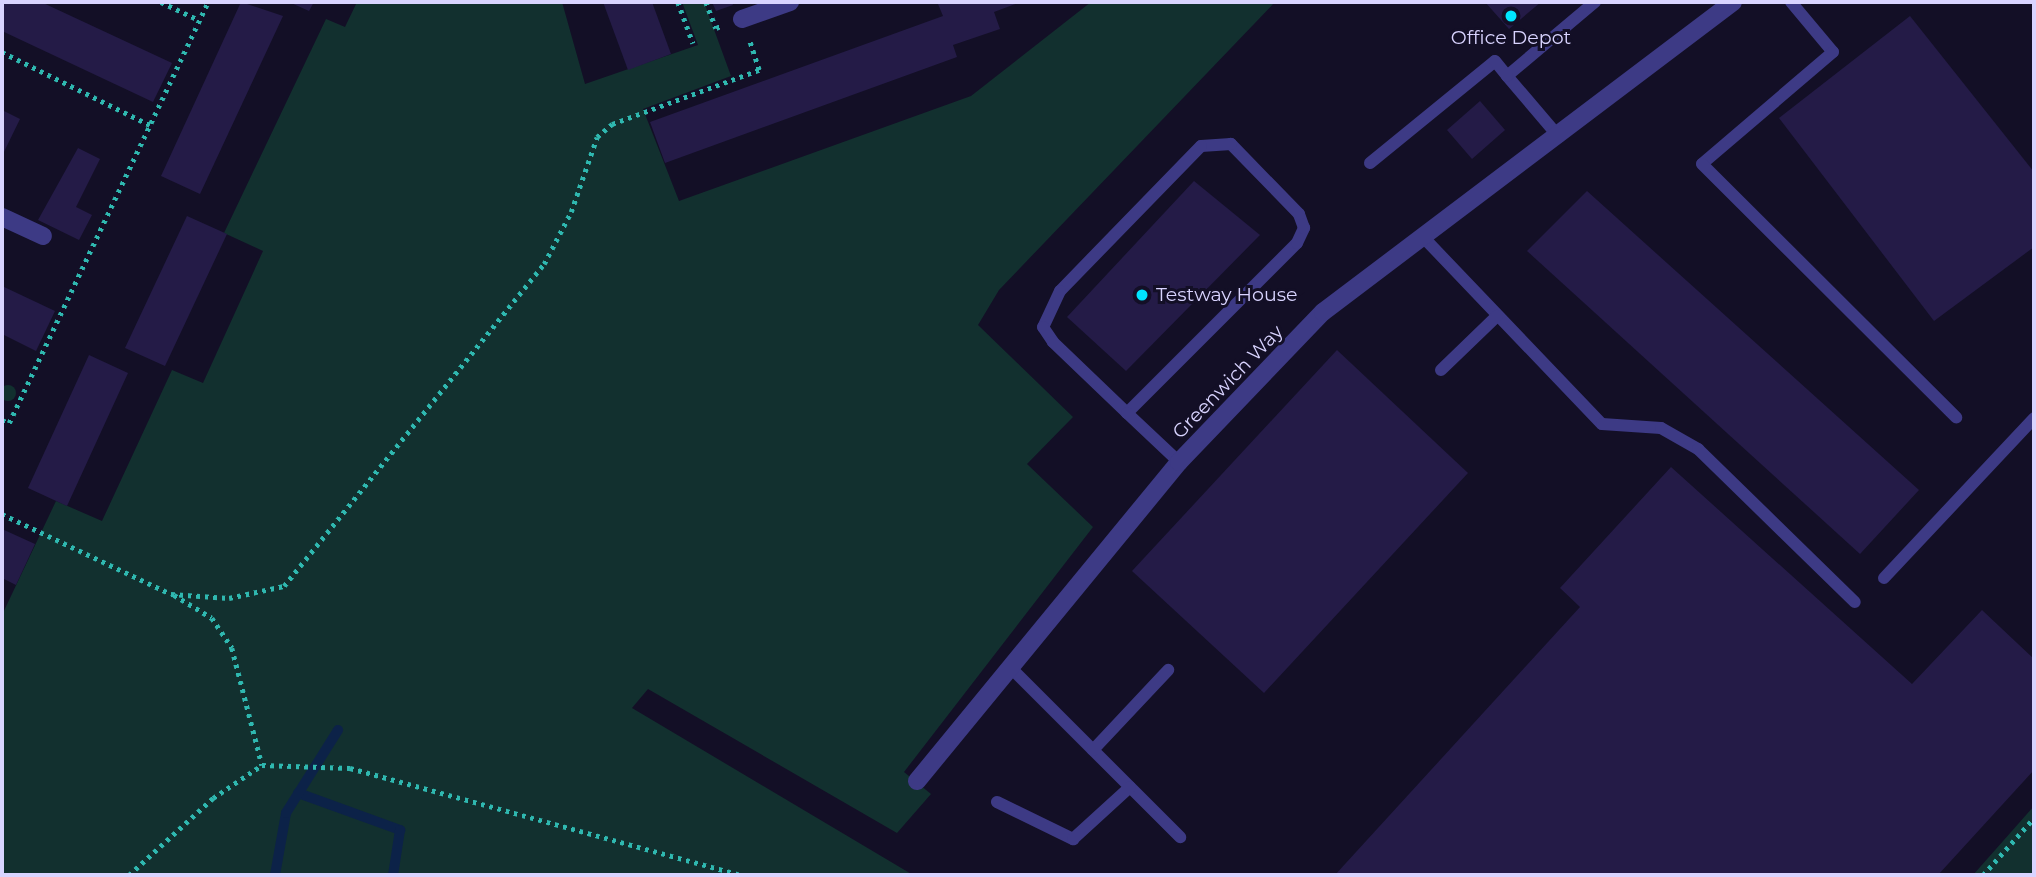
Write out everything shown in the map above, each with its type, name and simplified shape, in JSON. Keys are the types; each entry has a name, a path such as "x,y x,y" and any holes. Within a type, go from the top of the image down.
{"street":[{"path":"742,19 790,2"},
{"name":"Greenwich Way","path":"917,781 1179,462 1323,312 1425,239 1733,2"},
{"path":"2,217 43,236"}],"lane":[{"path":"1507,76 1595,2"},
{"path":"1791,2 1833,52 1702,164 1956,417"},
{"path":"1370,163 1495,61 1559,137"},
{"path":"1127,413 1297,243 1304,228 1299,214 1231,144 1201,146 1048,309 1044,327 1053,342 1127,413 1179,462"},
{"path":"1425,239 1602,424 1661,428 1698,449 1855,602"},
{"path":"1441,370 1497,316"},
{"path":"1884,578 2034,418"},
{"path":"1012,668 1180,837"},
{"path":"1093,750 1168,670"},
{"path":"998,802 1073,839 1130,787"}],"path":[{"path":"161,2 199,20"},
{"path":"2,420 9,423 208,2"},
{"path":"678,2 693,43"},
{"path":"171,594 229,598 284,586 299,575 544,264 571,212 597,137 612,124 760,71 742,19"},
{"path":"2,52 150,125"},
{"path":"2,514 171,594 212,618 232,648 262,765"},
{"path":"129,875 213,798 262,765 296,769 350,768 740,875"},
{"path":"1983,875 2034,818"}],"green space":[{"path":"357,2 562,2 585,84 698,45 682,2 704,2 731,76 643,109 679,201 971,96 1091,2 1275,2 999,290 978,325 1073,417 1027,464 1093,527 904,772 931,794 897,833 648,689 632,708 913,875 2,875 2,615 56,501 102,521 172,370 203,383 263,251 224,233 326,19 345,27"},
{"path":"5,385 11,385 16,393 14,399 5,401 0,396 0,390"},
{"path":"2034,806 2034,875 1973,875"}],"building":[{"path":"2,2 41,2 172,63 153,102 2,31"},
{"path":"241,2 283,16 200,194 161,176"},
{"path":"289,2 314,2 309,11"},
{"path":"603,2 652,2 671,54 628,70"},
{"path":"712,2 732,2 733,5 716,11"},
{"path":"1021,2 994,12 1000,29 953,45 957,57 665,163 650,122 943,16 938,4"},
{"name":"Office Depot","path":"1485,2 1541,2 1509,29"},
{"path":"1910,16 2034,172 2034,247 1934,321 1779,118"},
{"path":"1480,101 1505,130 1472,159 1447,130"},
{"path":"2,110 20,119 2,156"},
{"path":"78,148 100,159 76,207 92,215 79,240 38,220"},
{"name":"Testway House","path":"1194,181 1260,235 1126,371 1067,317"},
{"path":"1587,191 1919,490 1860,554 1527,251"},
{"path":"187,216 227,234 165,366 125,348"},
{"path":"2,286 55,311 36,351 2,334"},
{"path":"1337,350 1468,473 1264,693 1132,571"},
{"path":"89,355 128,373 67,506 28,488"},
{"path":"1671,467 1912,684 1982,610 2034,659 2034,770 1938,875 1335,875 1580,607 1560,588"},
{"path":"2,529 35,544 16,585 2,578"}],"waterway":[{"path":"275,875 286,813 338,730"},
{"path":"298,793 400,830 393,875"}],"place":[{"name":"Office Depot","path":"1511,16"},
{"name":"Testway House","path":"1142,295"}]}
